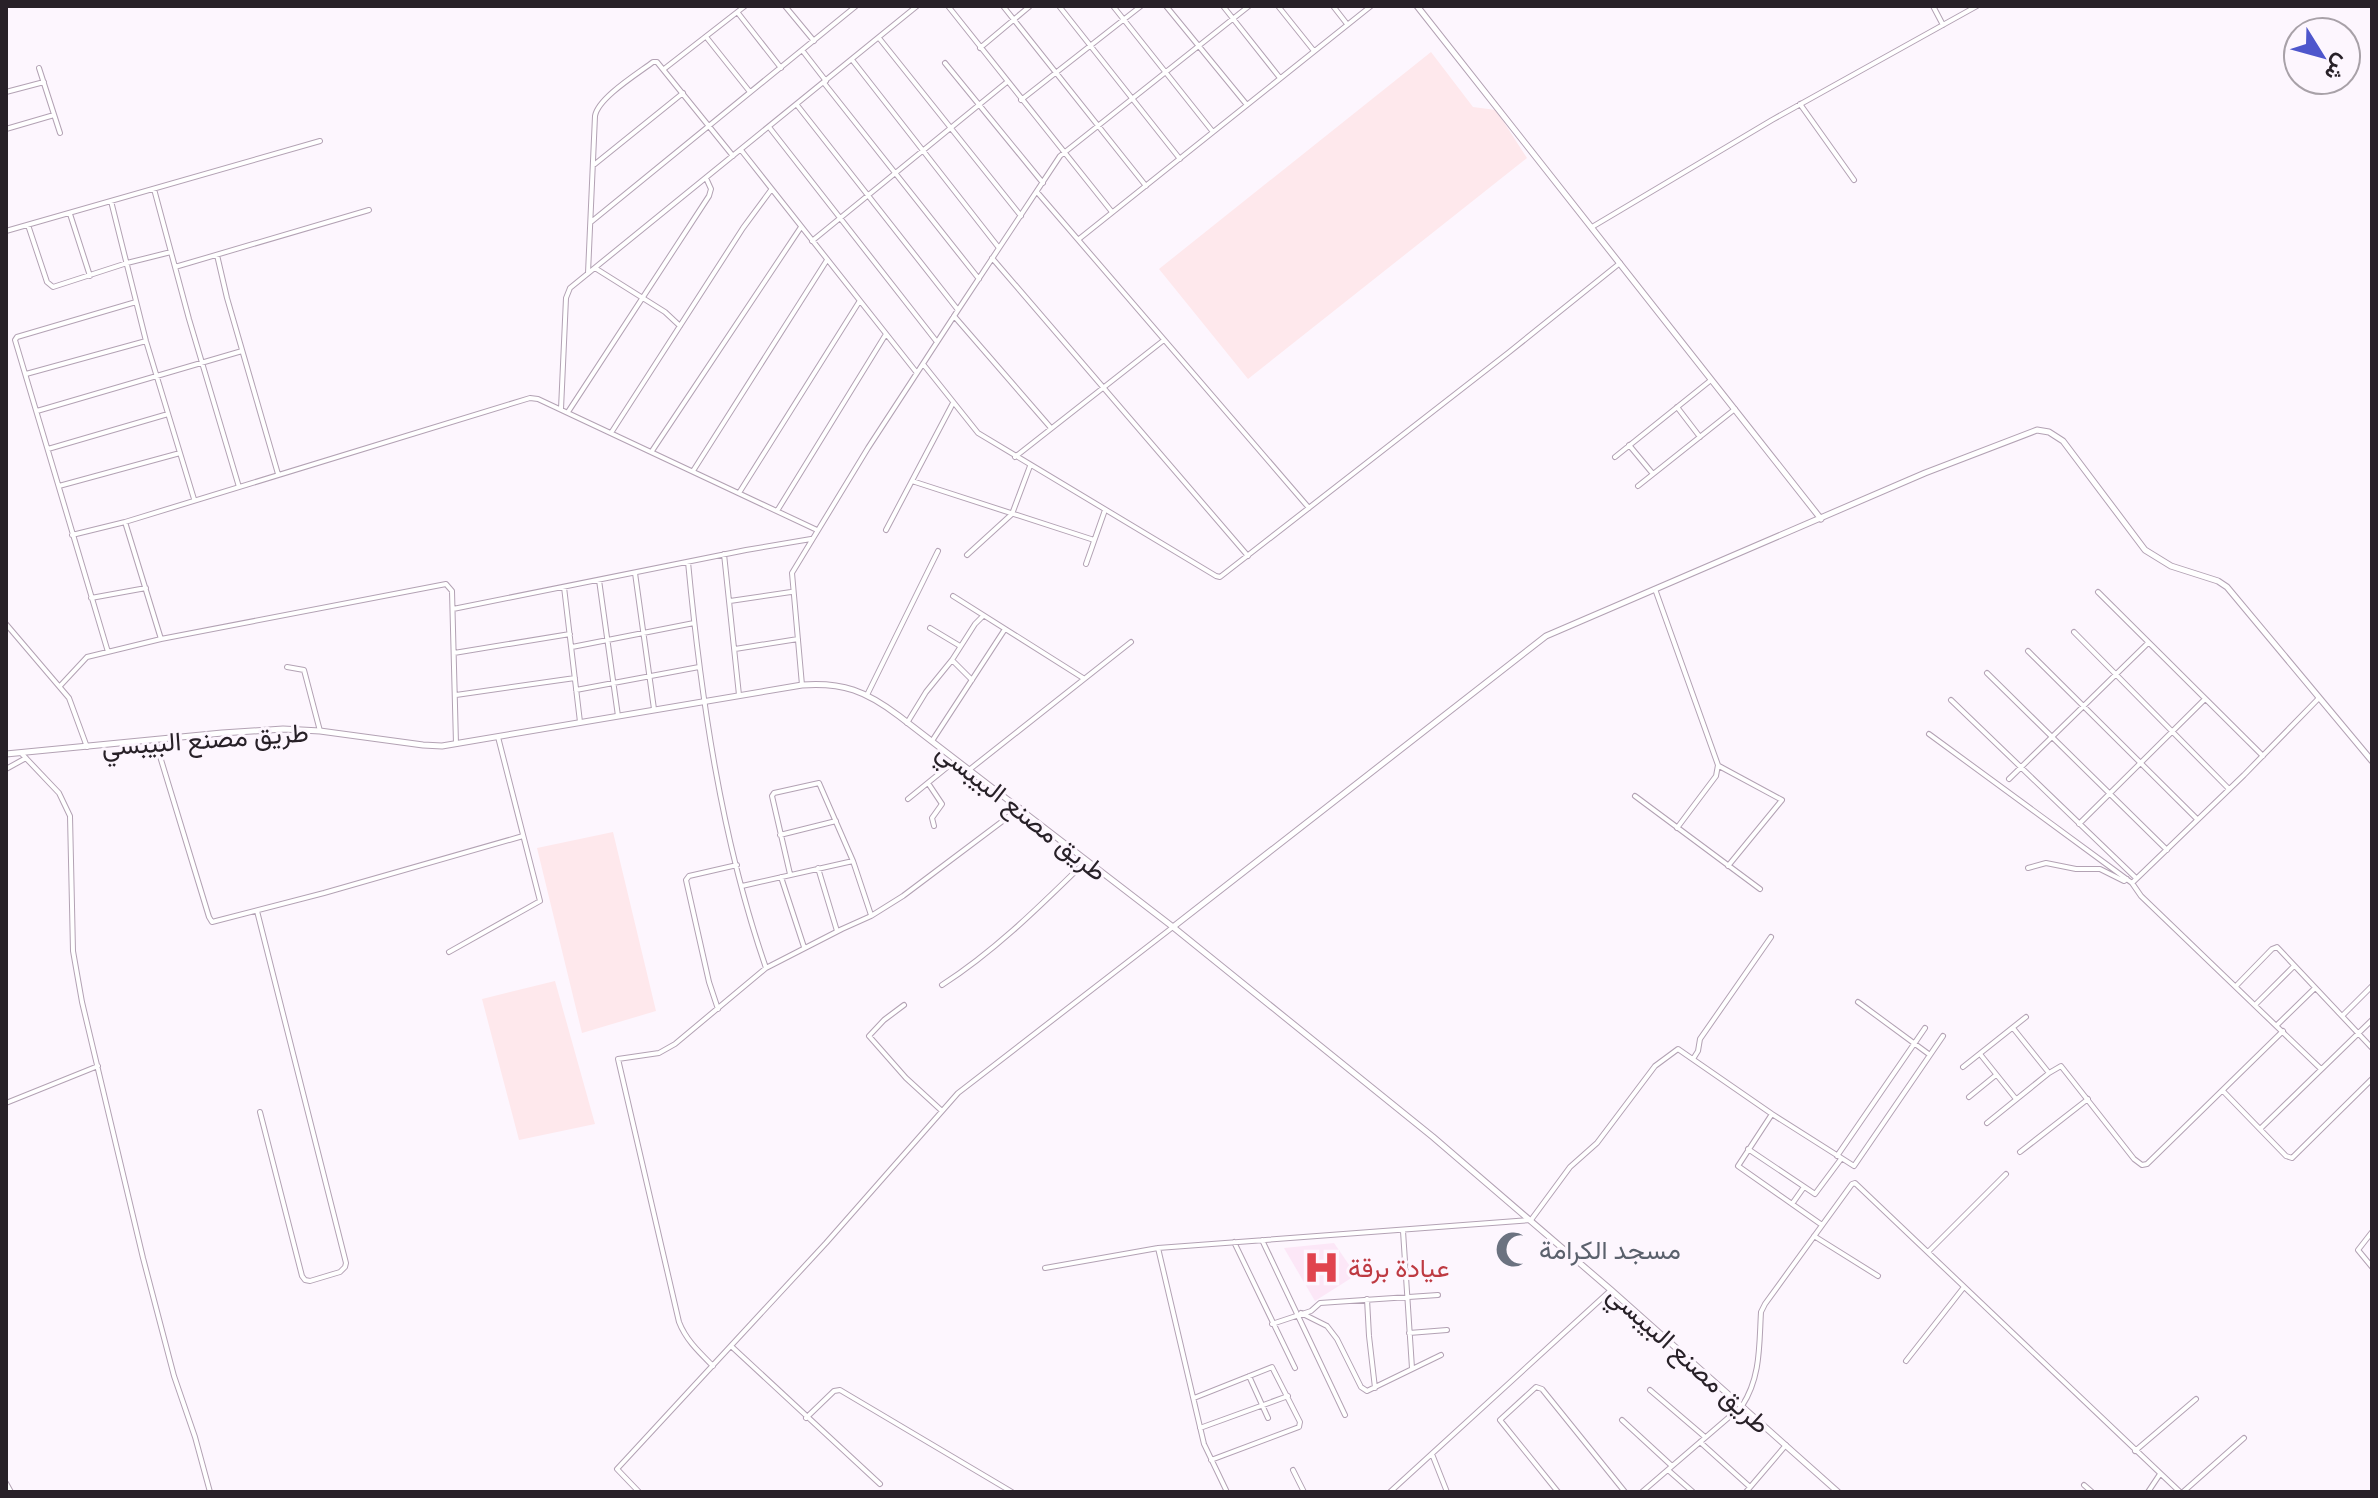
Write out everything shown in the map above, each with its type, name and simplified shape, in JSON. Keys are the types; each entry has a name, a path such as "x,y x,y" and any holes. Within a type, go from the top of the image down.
{"main road":[{"path":"1419,8 1821,519"},
{"path":"1173,927 1546,636 1925,473 2031,431 2049,432 2063,441 2145,550 2171,566 2225,584 2372,761"},
{"name":"طريق مصنع البيبسي","path":"6,754 24,756 270,730 320,731 423,745 456,744 802,685 837,685 867,695 1173,927 1433,1137 1838,1492"}],"street":[{"path":"664,69 745,6"},
{"path":"785,6 814,41"},
{"path":"591,222 856,6"},
{"path":"561,410 567,295 573,285 917,6"},
{"path":"948,6 1112,212"},
{"path":"1003,6 1146,186"},
{"path":"980,48 1030,6"},
{"path":"1059,6 1180,159"},
{"path":"1113,6 1213,132"},
{"path":"1021,100 1141,6"},
{"path":"1166,6 1247,105"},
{"path":"1223,6 1280,78"},
{"path":"802,685 792,573 992,258 1064,152 1249,6"},
{"path":"1278,6 1314,51"},
{"path":"1333,6 1347,24"},
{"path":"1079,239 1371,6"},
{"path":"1419,8 1429,6"},
{"path":"1933,6 1943,25"},
{"path":"1592,227 1683,171 1977,6"},
{"path":"737,12 781,68"},
{"path":"706,37 750,92"},
{"path":"879,38 1021,216"},
{"path":"802,50 979,279"},
{"path":"852,60 999,248"},
{"path":"588,273 595,116 599,105 657,62 733,156"},
{"path":"945,63 1043,183"},
{"path":"39,68 60,133"},
{"path":"6,92 44,82"},
{"path":"812,241 1007,82"},
{"path":"594,165 683,93"},
{"path":"1800,104 1854,180"},
{"path":"797,105 956,313 1051,428"},
{"path":"6,129 54,115"},
{"path":"769,127 937,342"},
{"path":"6,231 320,141"},
{"path":"741,150 917,373"},
{"path":"567,413 709,196 711,189 706,178"},
{"path":"154,189 239,487"},
{"path":"611,433 743,228 771,190"},
{"path":"1037,192 1309,508"},
{"path":"111,201 146,341 195,500"},
{"path":"175,267 369,210"},
{"path":"69,213 90,276"},
{"path":"28,225 48,285 53,287 171,252"},
{"path":"651,452 801,227"},
{"path":"217,255 278,474"},
{"path":"992,258 1248,556"},
{"path":"692,471 827,260"},
{"path":"923,364 978,433 1218,577 1225,575 1620,263"},
{"path":"595,268 669,315 680,326"},
{"path":"739,493 860,301"},
{"path":"108,652 15,340 136,302"},
{"path":"777,511 886,334"},
{"path":"1015,457 1164,340"},
{"path":"26,374 146,341"},
{"path":"36,411 242,351"},
{"path":"1615,457 1711,380"},
{"path":"72,535 125,522 534,398 817,530"},
{"path":"886,530 953,403"},
{"path":"1677,407 1700,437"},
{"path":"1638,486 1735,409"},
{"path":"47,449 168,414"},
{"path":"1629,445 1653,474"},
{"path":"58,487 180,453"},
{"path":"967,555 1012,514 1030,466"},
{"path":"912,481 1094,540"},
{"path":"1086,564 1105,510"},
{"path":"125,522 161,639"},
{"path":"453,609 811,539"},
{"path":"867,695 938,551"},
{"path":"724,554 739,696"},
{"path":"688,562 699,667 720,795 766,968"},
{"path":"635,573 654,709"},
{"path":"599,580 618,716"},
{"path":"60,686 87,657 161,639 442,585 450,587 452,591 456,744"},
{"path":"564,587 580,722"},
{"path":"91,598 146,588"},
{"path":"1655,589 1718,765 1716,776 1677,828"},
{"path":"730,601 792,592"},
{"path":"2098,592 2263,756"},
{"path":"953,596 1083,678"},
{"path":"907,723 926,692 983,616"},
{"path":"572,647 694,623"},
{"path":"6,624 69,698 87,747"},
{"path":"930,628 960,646"},
{"path":"931,741 1005,629"},
{"path":"2074,632 2229,789"},
{"path":"454,653 570,634"},
{"path":"735,649 798,639"},
{"path":"969,770 1131,642"},
{"path":"2009,779 2148,643"},
{"path":"2028,651 2197,819"},
{"path":"952,660 972,680"},
{"path":"287,667 304,670 320,731"},
{"path":"576,690 699,667"},
{"path":"1987,673 2167,850"},
{"path":"456,695 575,678"},
{"path":"2028,868 2052,863 2076,869 2103,870 2120,880 2132,880 2167,850 2319,698"},
{"path":"2079,824 2205,699"},
{"path":"1951,700 2079,824 2132,880 2141,896 2321,1069"},
{"path":"1929,734 2132,880"},
{"path":"449,952 540,901 497,736"},
{"path":"155,740 209,917 216,922 523,836"},
{"path":"6,769 24,756 59,793 70,816 73,951 82,1002 143,1258 174,1376 210,1492"},
{"path":"908,799 956,760"},
{"path":"1718,765 1782,800 1728,866"},
{"path":"790,874 772,796 816,782 821,784 853,861 871,916"},
{"path":"928,783 942,804 931,819 934,826"},
{"path":"1635,796 1760,889"},
{"path":"713,1366 694,1348 679,1322 618,1059 659,1053 689,1034 766,968 871,916 903,896 1020,808"},
{"path":"780,835 836,821"},
{"path":"742,886 853,861"},
{"path":"942,985 998,944 1086,861"},
{"path":"2103,870 2107,864"},
{"path":"718,1009 686,880 689,876 737,865"},
{"path":"818,868 837,931"},
{"path":"781,877 805,948"},
{"path":"257,911 346,1263 344,1270 310,1281 302,1276 260,1112"},
{"path":"639,1492 617,1469 826,1243 942,1111 964,1088 1173,927"},
{"path":"1693,1059 1700,1039 1771,937"},
{"path":"2236,986 2277,947 2372,1048"},
{"path":"2256,1004 2294,966"},
{"path":"2342,1016 2372,986"},
{"path":"2277,1025 2315,988"},
{"path":"1858,1002 1930,1055"},
{"path":"904,1005 869,1033 870,1040 942,1111"},
{"path":"1963,1067 2026,1017"},
{"path":"2260,1129 2372,1020"},
{"path":"1748,1149 1812,1193 1817,1192 1925,1028"},
{"path":"2013,1028 2049,1073"},
{"path":"1987,1123 2057,1067 2064,1068 2134,1159 2142,1165 2147,1164 2283,1031"},
{"path":"1045,1268 1158,1248 1531,1220 1570,1167 1597,1143 1655,1066 1675,1050 1680,1050 1852,1166 1856,1165 1943,1036"},
{"path":"1980,1054 2016,1099"},
{"path":"6,1103 98,1066"},
{"path":"1969,1097 1996,1075"},
{"path":"2223,1091 2286,1156 2292,1158 2372,1079"},
{"path":"2020,1152 2088,1099"},
{"path":"1772,1114 1738,1164 1739,1169 1822,1225"},
{"path":"1928,1252 2006,1174"},
{"path":"1642,1492 1742,1406 1758,1366 1761,1317 1765,1304 1855,1183 2181,1492 2244,1438"},
{"path":"1792,1204 1804,1187"},
{"path":"1403,1231 1412,1369"},
{"path":"2372,1232 2358,1250 2372,1267"},
{"path":"1814,1236 1878,1276"},
{"path":"1262,1240 1345,1415"},
{"path":"1234,1242 1295,1368"},
{"path":"1158,1248 1200,1428 1227,1492"},
{"path":"1906,1361 1964,1287"},
{"path":"1390,1492 1611,1290"},
{"path":"1272,1324 1313,1309 1322,1302 1438,1295"},
{"path":"1367,1299 1375,1388"},
{"path":"1299,1313 1324,1324 1332,1333 1363,1390 1375,1388 1441,1355"},
{"path":"1409,1333 1447,1330"},
{"path":"731,1346 880,1484"},
{"path":"1193,1398 1269,1367 1274,1368 1300,1422 1299,1427 1211,1460"},
{"path":"1249,1376 1268,1418"},
{"path":"1558,1492 1500,1420 1536,1387 1542,1389 1625,1492"},
{"path":"806,1418 834,1391 840,1390 1012,1492"},
{"path":"1650,1390 1705,1437"},
{"path":"1200,1428 1288,1396"},
{"path":"2135,1451 2196,1399"},
{"path":"1622,1420 1693,1492"},
{"path":"1700,1442 1748,1490 1786,1445"},
{"path":"1432,1454 1447,1492"},
{"path":"1293,1470 1304,1492"},
{"path":"2148,1492 2160,1474"},
{"path":"6,1483 11,1492"},
{"path":"2084,1485 2092,1492"}],"shaded area":[{"path":"1431,52 1473,107 1496,110 1527,158 1248,379 1159,269"},
{"path":"613,832 656,1011 582,1033 537,848"},
{"path":"555,981 595,1124 519,1140 482,999"},
{"path":"1334,1243 1356,1275 1315,1301 1284,1248"}],"place":[{"name":"مسجد الكرامة","path":"1513,1249"},
{"name":"عيادة برقة","path":"1322,1267"}]}
